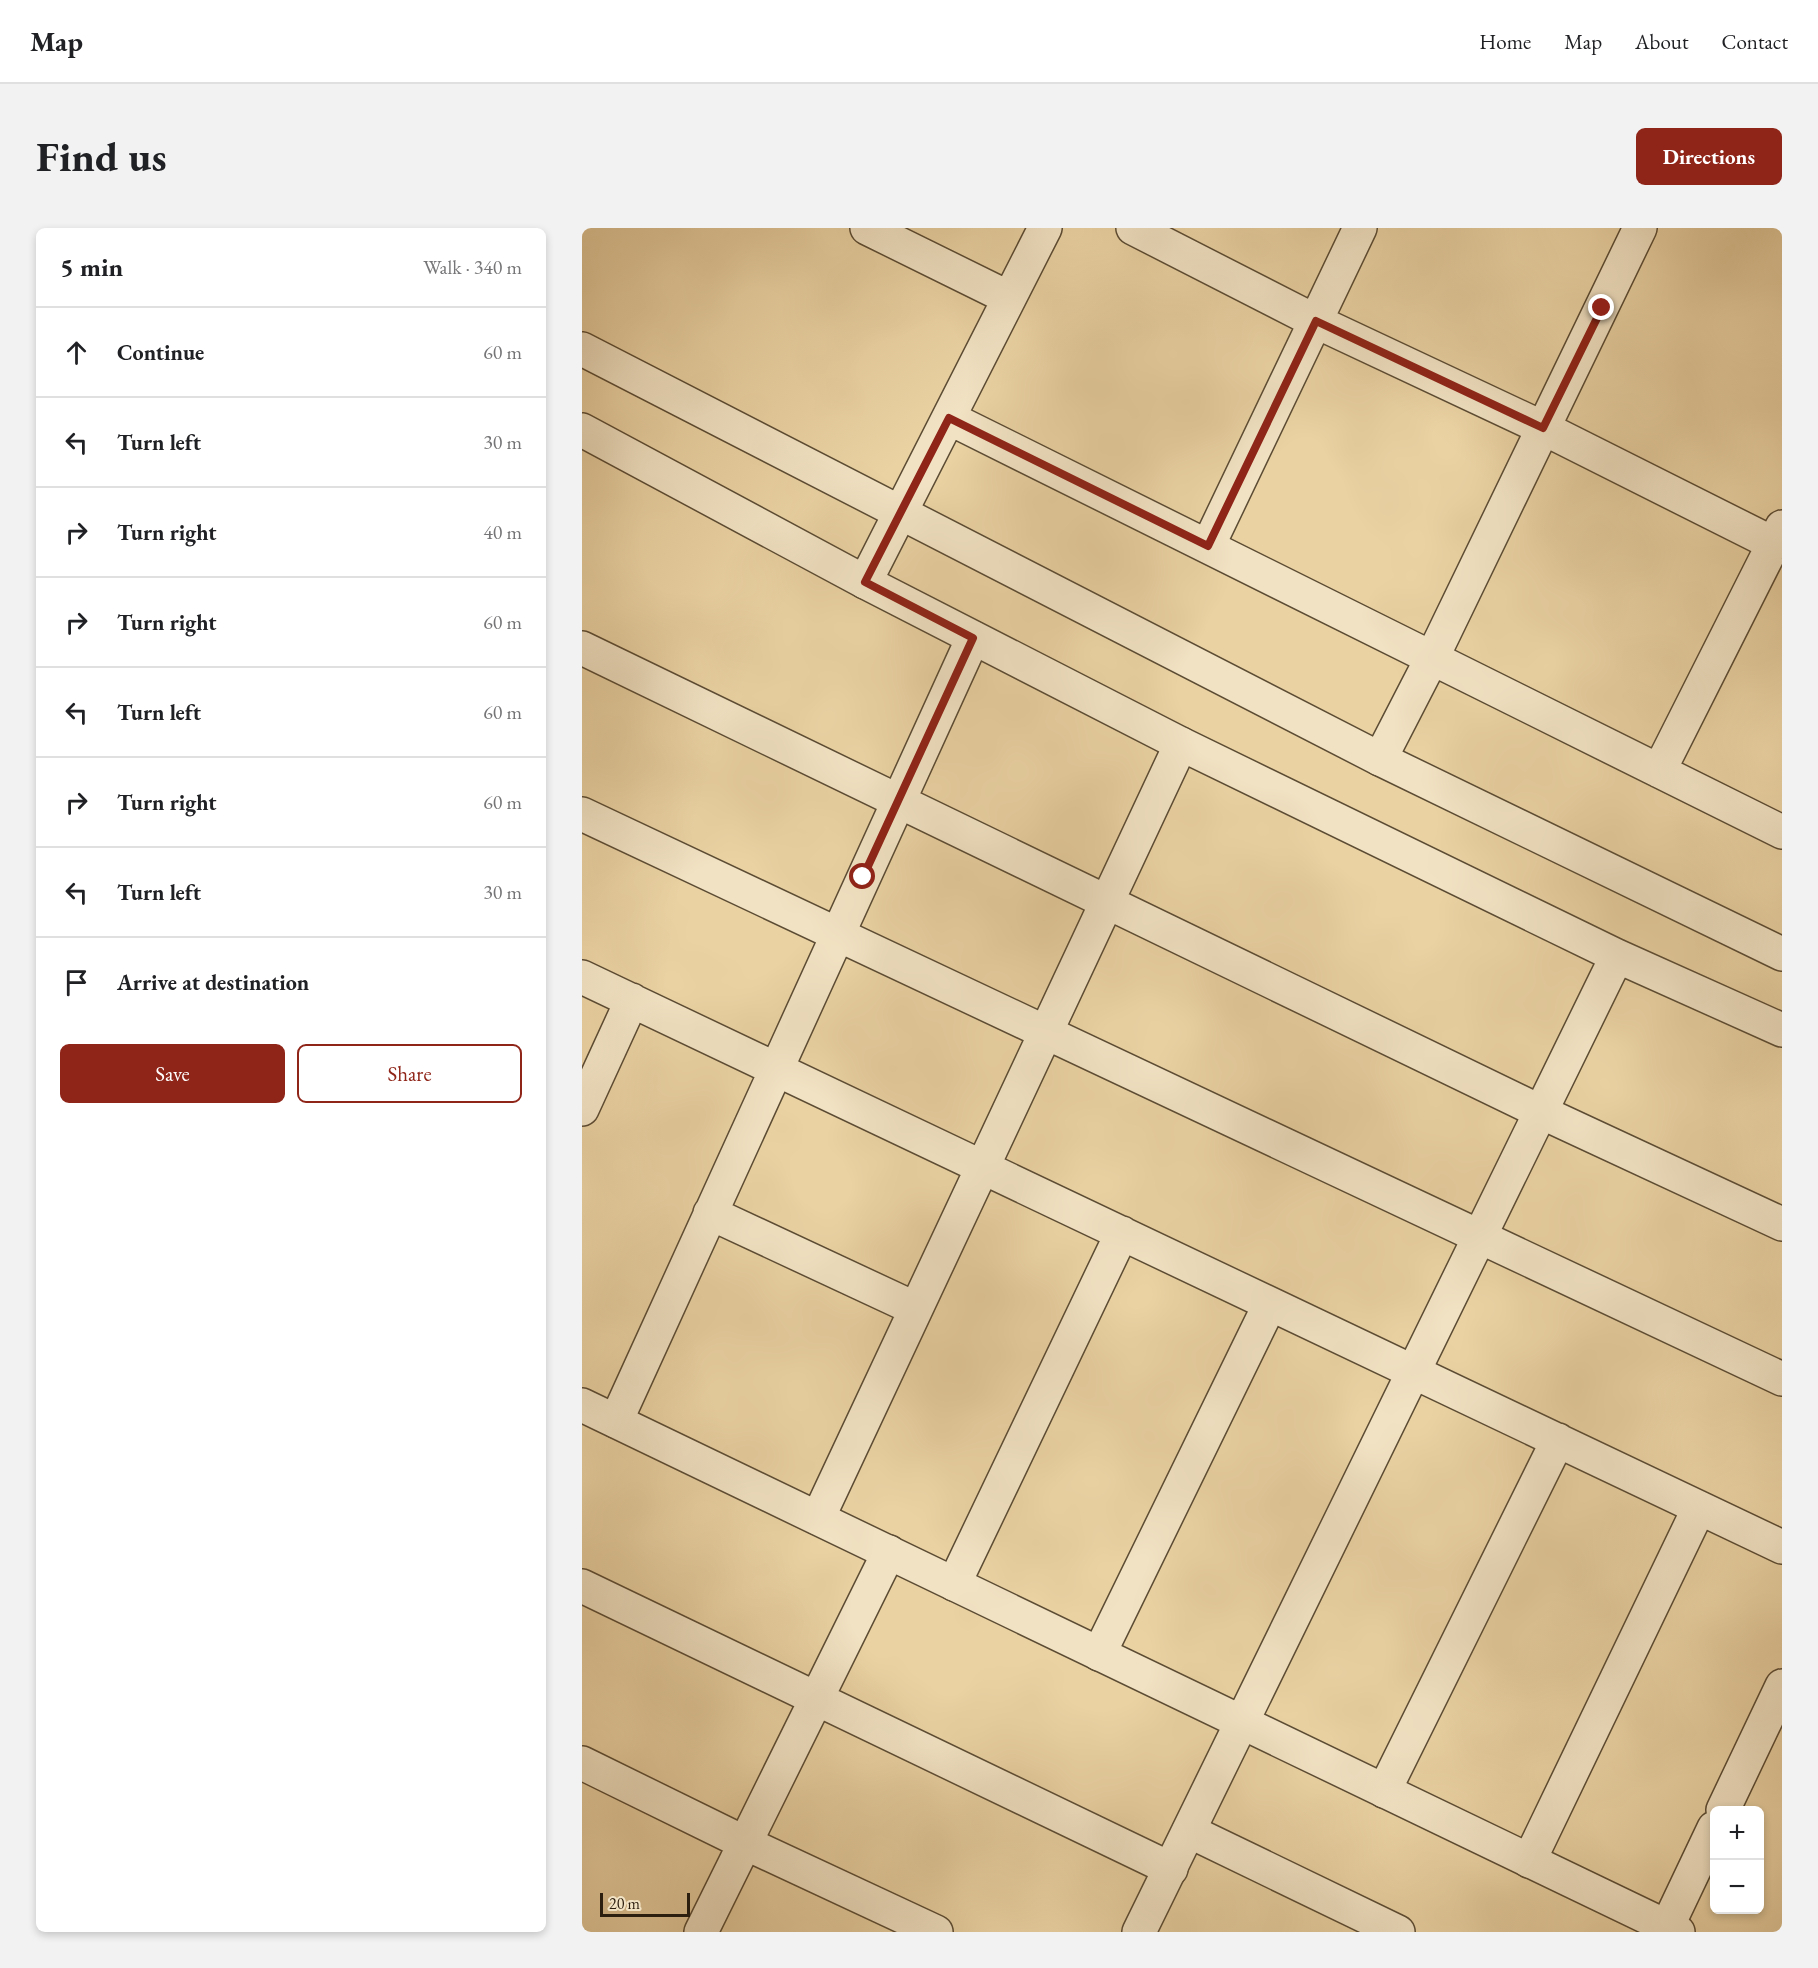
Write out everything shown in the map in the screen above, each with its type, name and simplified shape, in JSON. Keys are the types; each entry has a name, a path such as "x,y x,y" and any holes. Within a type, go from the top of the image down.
{"street":[{"path":"867,228 1010,298"},
{"path":"865,582 1045,228"},
{"path":"1133,228 1316,321 1543,428 1779,535 1659,771"},
{"path":"1208,546 1360,228"},
{"path":"1380,759 1432,658 1640,228"},
{"path":"582,349 1380,759 1782,954"},
{"path":"949,418 1782,832"},
{"path":"582,430 865,582 1181,744 1617,956 1782,1030"},
{"path":"616,1421 973,638"},
{"path":"582,648 1541,1112 1782,1224"},
{"path":"818,1518 1181,744"},
{"path":"582,814 1782,1378"},
{"path":"1144,1930 1189,1831 1617,956"},
{"path":"582,976 1782,1547"},
{"path":"582,1109 632,1000"},
{"path":"710,1213 916,1309"},
{"path":"954,1584 1122,1233"},
{"path":"1100,1654 1269,1304"},
{"path":"582,1405 1673,1930 1710,1838"},
{"path":"1384,1791 1558,1440"},
{"path":"1529,1861 1699,1508"},
{"path":"701,1932 889,1552"},
{"path":"582,1586 1171,1869"},
{"path":"1725,1806 1782,1686"},
{"path":"582,1763 745,1843 936,1932"},
{"path":"1189,1831 1398,1932"}],"route":[{"path":"863,877 973,638 865,582 949,418 1208,546 1316,321 1543,428 1602,308"}]}
